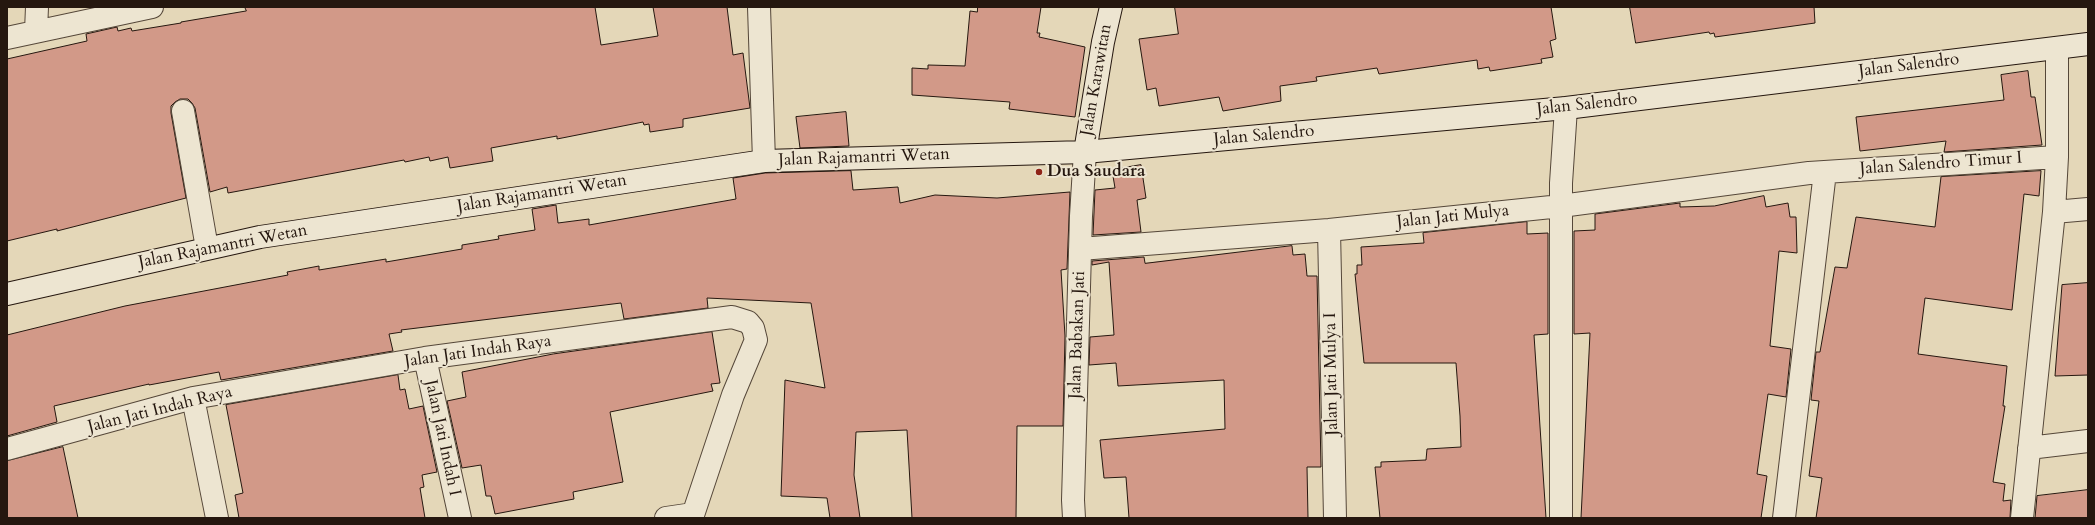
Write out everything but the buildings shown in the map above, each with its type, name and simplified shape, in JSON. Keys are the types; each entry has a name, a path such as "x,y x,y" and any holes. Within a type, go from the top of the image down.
{"street":[{"path":"36,7 36,31"},
{"path":"7,38 152,7"},
{"path":"759,7 764,161"},
{"name":"Jalan Karawitan","path":"1084,152 1103,42 1111,7"},
{"name":"Jalan Salendro","path":"1084,152 1566,108 2088,44"},
{"path":"2022,518 2054,212 2057,157 2057,48"},
{"path":"1561,518 1561,206 1566,108"},
{"path":"183,111 207,248"},
{"name":"Jalan Rajamantri Wetan","path":"7,294 260,237 764,161 1084,152"},
{"name":"Jalan Babakan Jati","path":"1074,518 1073,500 1084,152"},
{"name":"Jalan Salendro Timur I","path":"1825,172 2057,157"},
{"path":"1784,518 1825,172"},
{"name":"Jalan Jati Mulya","path":"1080,249 1329,230 1561,206 1825,172"},
{"path":"2054,212 2088,209"},
{"name":"Jalan Jati Mulya I","path":"1329,230 1335,518"},
{"name":"Jalan Jati Indah Raya","path":"7,449 193,398 425,358 732,317 748,322 754,333 754,347 733,395 692,516"},
{"name":"Jalan Jati Indah I","path":"425,358 460,518"},
{"path":"193,398 217,518"},
{"path":"2029,448 2088,441"},
{"path":"666,518 692,516"}],"place":[{"name":"Dua Saudara","path":"1039,172"}]}
